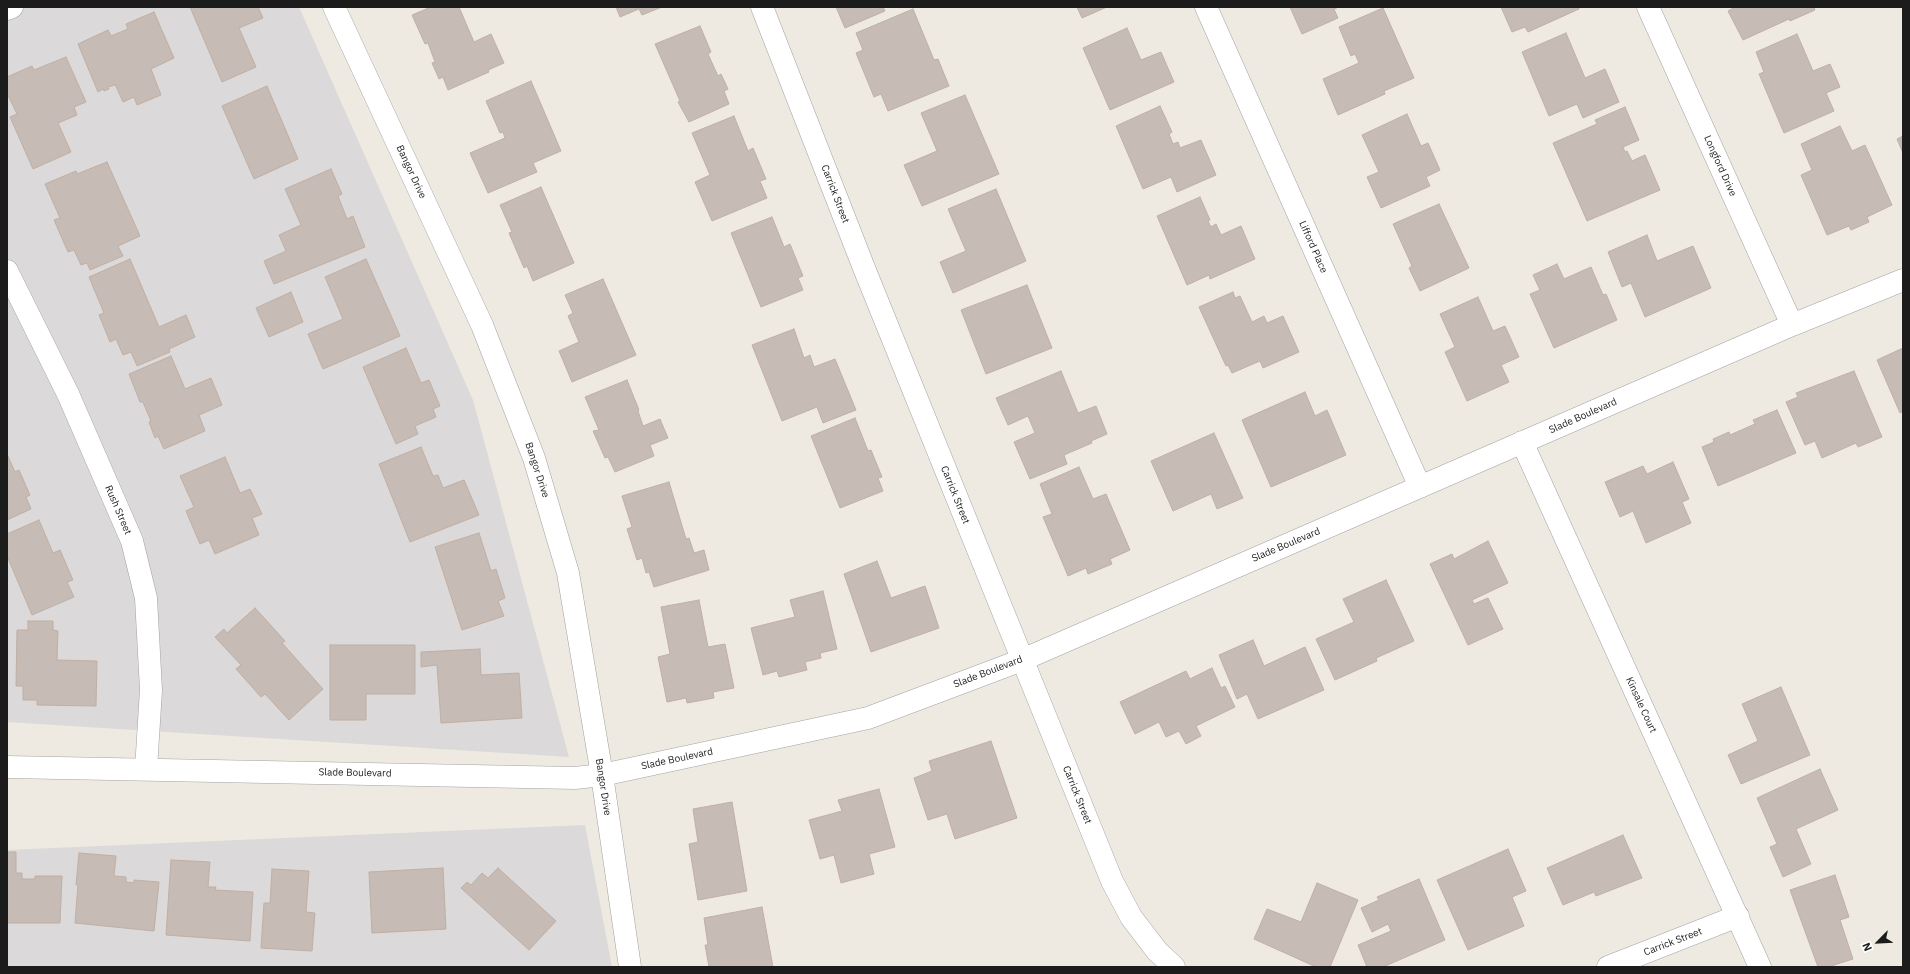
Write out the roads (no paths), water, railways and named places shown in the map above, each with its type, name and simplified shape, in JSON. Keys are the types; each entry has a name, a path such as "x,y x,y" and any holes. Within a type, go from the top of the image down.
{"street":[{"path":"7,9 12,7"},
{"name":"Bangor Drive","path":"334,7 482,325 534,458 568,573 602,775 630,967"},
{"name":"Carrick Street","path":"762,7 864,268 1112,881 1131,917 1157,951 1174,967"},
{"name":"Lifford Place","path":"1206,7 1420,487"},
{"name":"Longford Drive","path":"1648,7 1792,325"},
{"name":"Rush Street","path":"7,271 68,394 132,541 146,598 151,690 146,769"},
{"name":"Slade Boulevard","path":"7,767 575,778 602,775 868,718 1022,660 1792,325 1903,280"},
{"name":"Kinsale Court","path":"1522,442 1760,967"},
{"name":"Carrick Street","path":"1608,967 1738,916"}]}
